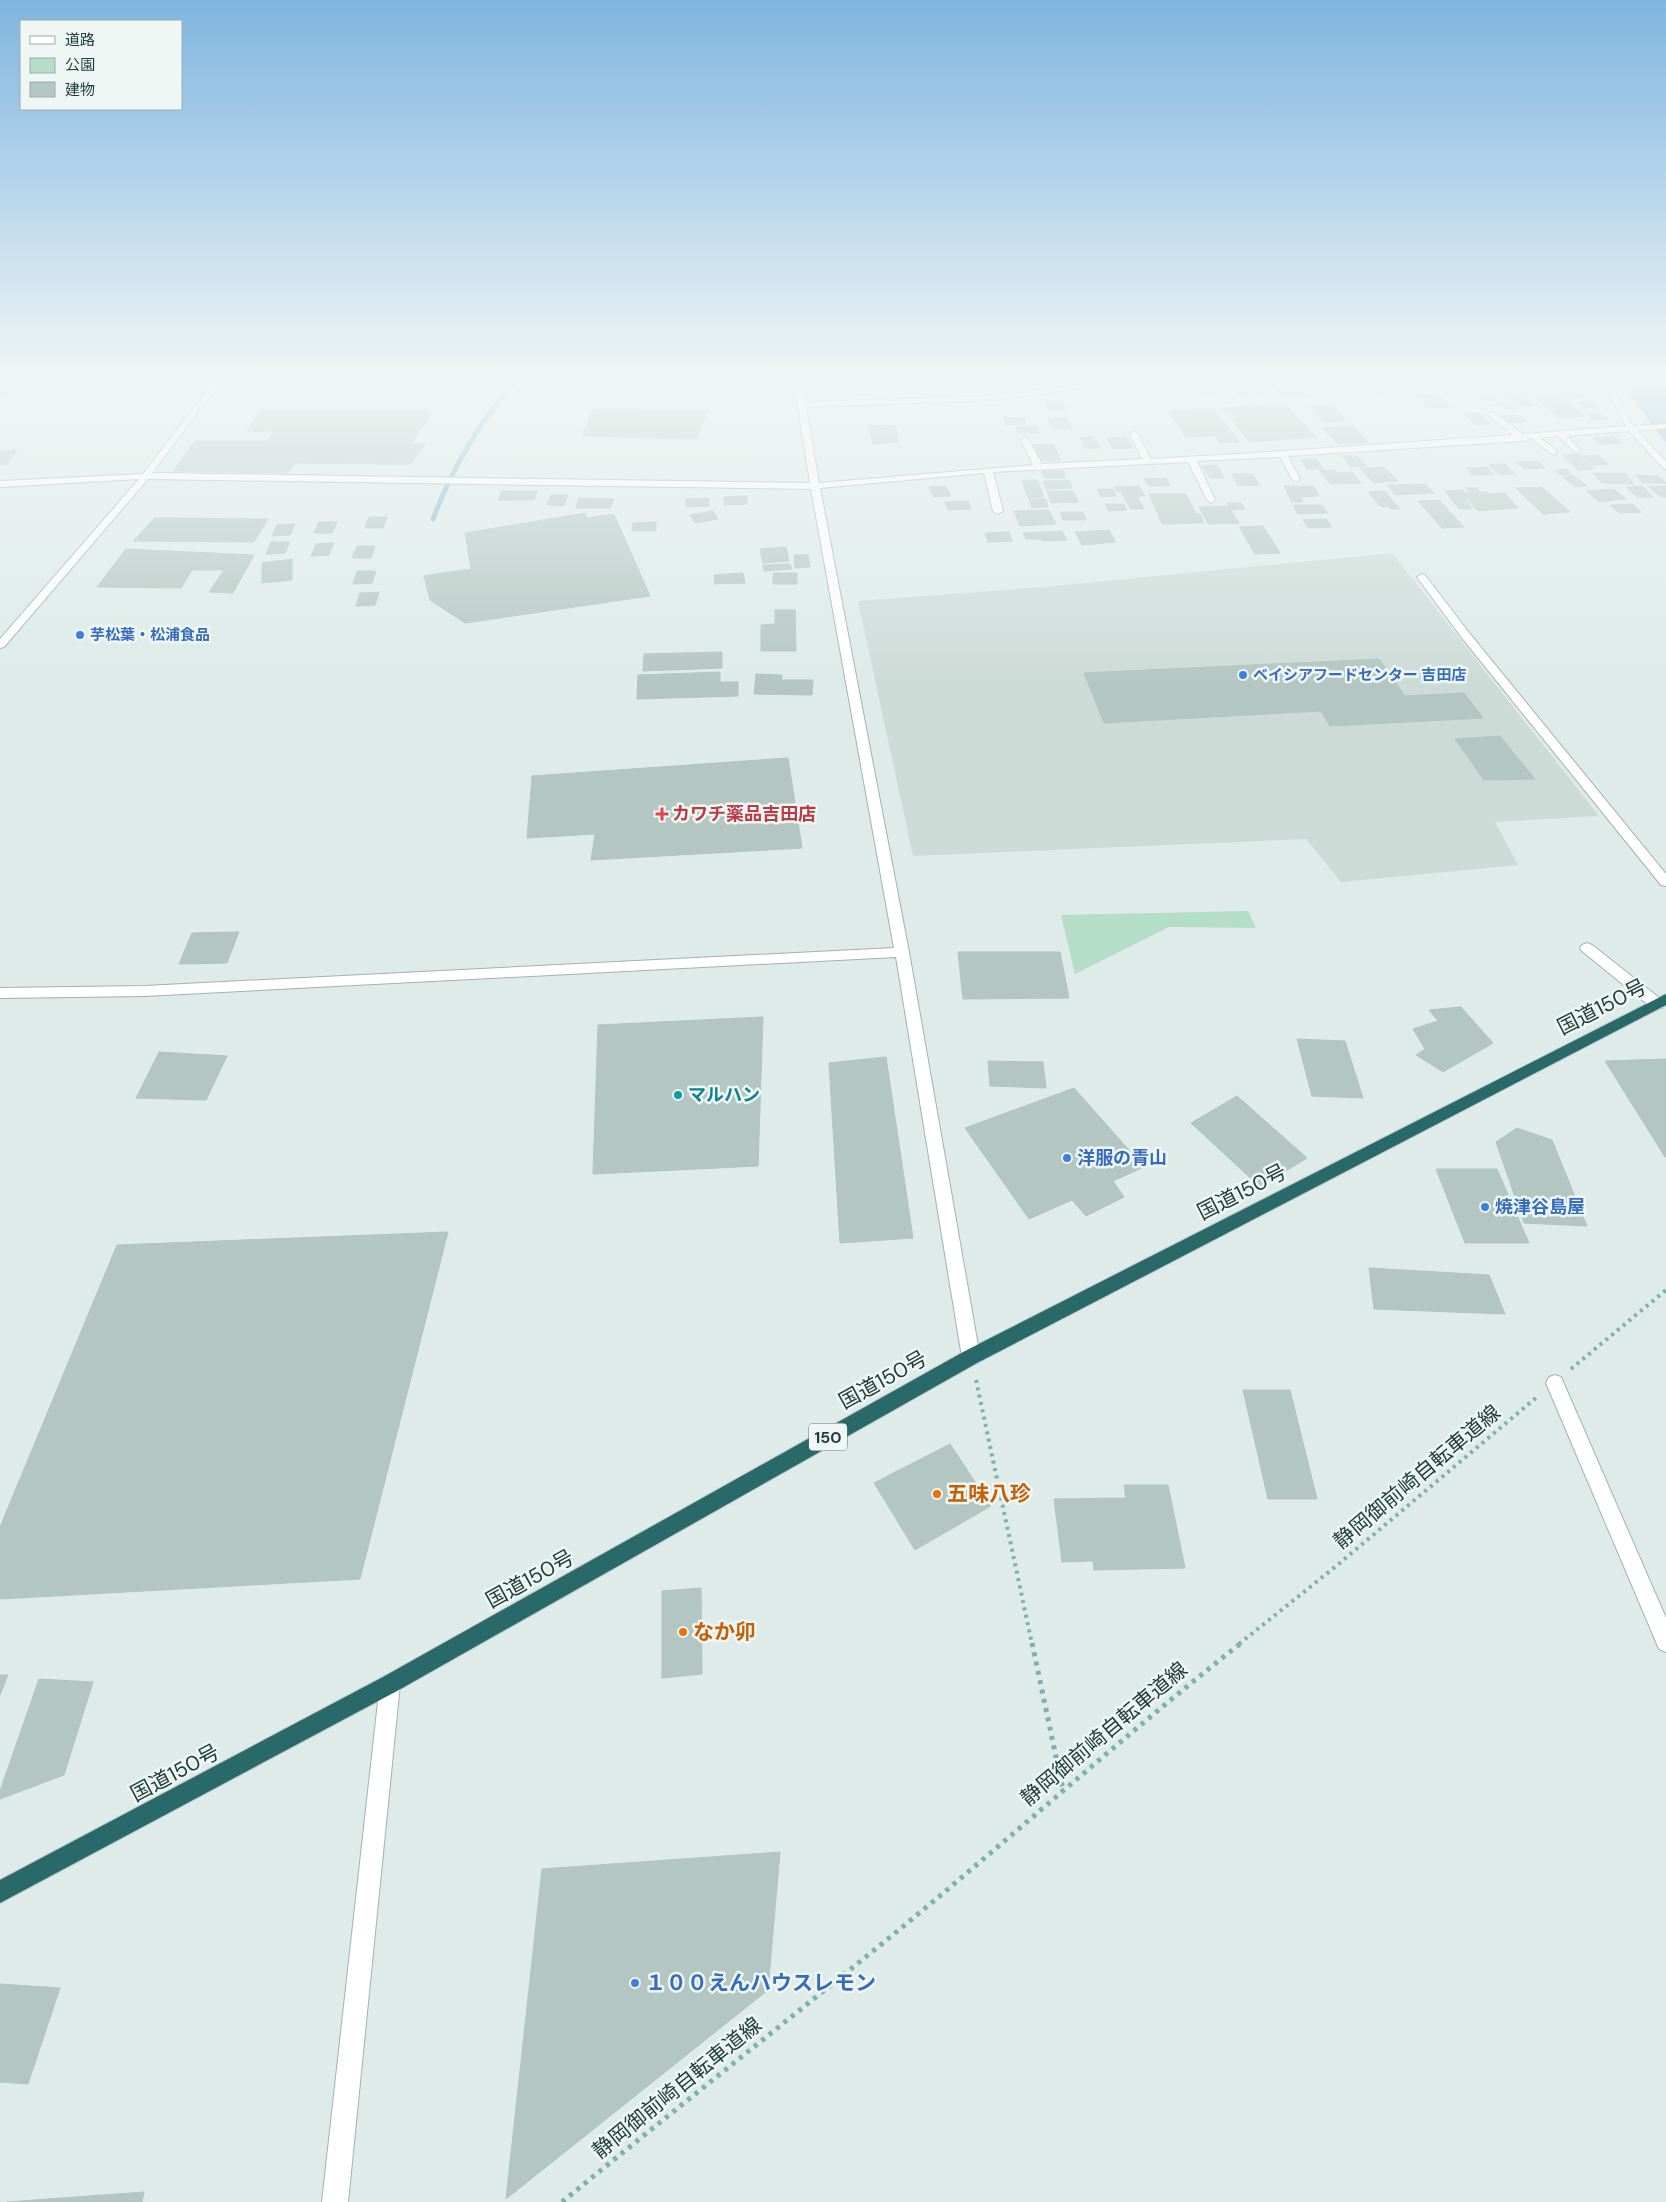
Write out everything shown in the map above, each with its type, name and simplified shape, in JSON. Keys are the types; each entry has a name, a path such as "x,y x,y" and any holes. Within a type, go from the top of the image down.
{"highway":[{"name":"国道150号","path":"0,1892 390,1684 970,1357 1662,1002"}],"street":[{"path":"0,484 77,480"},
{"path":"0,645 143,480"},
{"path":"362,480 815,486 882,480"},
{"path":"814,480 902,952 970,1357"},
{"path":"990,480 998,510"},
{"path":"1201,480 1211,500"},
{"path":"1422,576 1466,636 1666,882"},
{"path":"1587,948 1662,1002"},
{"path":"0,993 146,991 902,952"},
{"path":"1555,1383 1666,1642"},
{"path":"335,2202 390,1684"}],"path":[{"name":"静岡御前崎自転車道線","path":"562,2202 786,2019 879,1946 1185,1687 1335,1567 1470,1452 1666,1290"},
{"path":"970,1357 1063,1790"}],"shaded area":[{"path":"1392,553 1599,816 1495,822 1518,865 1341,882 1306,839 913,856 858,601 1044,587"}],"green space":[{"path":"1248,911 1256,928 1169,927 1075,974 1061,915"}],"building":[{"path":"1022,480 1037,480 1044,497 1028,498"},
{"path":"1069,480 1072,488 1046,489 1043,481"},
{"path":"1144,480 1167,480 1170,486 1148,486"},
{"path":"1235,480 1256,480 1259,485 1238,486"},
{"path":"1327,480 1358,480 1361,483 1330,484"},
{"path":"1370,480 1398,481 1373,483"},
{"path":"1566,480 1580,480 1587,486 1574,487"},
{"path":"1599,480 1631,480 1634,484 1602,483"},
{"path":"1640,480 1663,480 1666,483 1643,483"},
{"path":"1425,484 1434,493 1396,495 1387,485"},
{"path":"946,486 951,496 934,497 929,487"},
{"path":"1139,486 1145,496 1137,496 1144,509 1131,509 1121,492 1117,492 1114,487"},
{"path":"1284,486 1314,486 1319,496 1300,497 1303,502 1292,502"},
{"path":"1642,486 1653,497 1637,497 1626,487"},
{"path":"1666,486 1666,497 1661,497 1649,487"},
{"path":"1542,487 1570,512 1543,514 1516,488"},
{"path":"1466,488 1477,488 1480,492 1487,492 1489,494 1505,493 1518,508 1478,511 1468,500 1472,500 1465,493 1470,492"},
{"path":"1097,489 1113,489 1116,496 1100,497"},
{"path":"1613,489 1626,499 1599,502 1587,491"},
{"path":"1463,490 1470,499 1465,499 1472,509 1459,509 1445,491"},
{"path":"502,491 537,491 534,500 498,500"},
{"path":"1047,491 1073,491 1078,502 1051,503"},
{"path":"1385,491 1400,509 1380,506 1368,492"},
{"path":"1149,494 1186,494 1196,514 1200,514 1204,523 1162,524"},
{"path":"551,495 568,495 564,506 547,505"},
{"path":"747,496 747,504 724,505 724,497"},
{"path":"579,498 614,499 610,508 576,508"},
{"path":"709,498 709,506 686,507 686,499"},
{"path":"1029,499 1046,499 1048,507 1032,508"},
{"path":"1439,500 1464,527 1442,528 1418,501"},
{"path":"968,501 971,509 948,510 945,502"},
{"path":"1227,503 1241,503 1245,509 1231,510 1239,523 1208,524 1199,507 1229,506"},
{"path":"1105,504 1124,504 1127,510 1109,511"},
{"path":"1633,504 1641,512 1619,513 1610,505"},
{"path":"1293,505 1322,505 1328,513 1298,514"},
{"path":"1049,510 1056,524 1020,526 1014,511"},
{"path":"713,511 718,519 695,523 690,515"},
{"path":"1060,512 1083,512 1086,520 1063,520"},
{"path":"586,513 586,518 614,514 650,596 465,623 430,600 424,576 471,569 465,533"},
{"path":"369,517 387,517 383,528 365,528"},
{"path":"155,518 268,519 254,542 133,541"},
{"path":"1326,519 1332,527 1309,528 1303,520"},
{"path":"319,522 337,522 332,533 314,533"},
{"path":"656,522 656,531 632,531 633,523"},
{"path":"295,524 290,535 272,536 277,525"},
{"path":"1263,526 1280,553 1255,554 1239,527"},
{"path":"1109,530 1116,542 1082,545 1075,532"},
{"path":"1062,531 1067,540 1043,541 1040,539 1026,539 1023,533"},
{"path":"1009,532 1012,541 988,542 985,533"},
{"path":"271,542 290,542 285,553 266,554"},
{"path":"334,543 329,555 311,556 316,544"},
{"path":"357,546 375,546 371,558 352,558"},
{"path":"786,547 789,561 763,563 760,549"},
{"path":"126,549 254,555 233,593 209,592 224,570 192,570 181,588 97,587"},
{"path":"794,555 808,555 810,567 795,568"},
{"path":"292,559 292,580 262,583 262,563"},
{"path":"790,564 792,569 764,571 763,565"},
{"path":"357,571 376,571 372,583 353,584"},
{"path":"743,573 745,583 715,584 714,575"},
{"path":"773,573 797,573 797,584 773,584"},
{"path":"379,592 375,605 356,606 360,593"},
{"path":"775,610 795,610 796,651 761,651 761,625 775,624"},
{"path":"722,652 722,668 643,671 644,654"},
{"path":"1379,659 1405,696 1464,693 1483,718 1330,726 1321,711 1104,723 1084,673"},
{"path":"720,672 720,682 738,682 738,696 637,699 638,675"},
{"path":"756,674 782,675 781,680 813,680 812,695 754,694"},
{"path":"1500,736 1535,779 1484,780 1455,739"},
{"path":"788,758 802,848 591,860 595,834 527,838 532,776"},
{"path":"239,932 227,963 179,964 192,933"},
{"path":"958,952 1060,952 1069,998 963,999"},
{"path":"1461,1007 1493,1043 1443,1072 1416,1055 1425,1049 1413,1029 1438,1021 1429,1010"},
{"name":"マルハン","path":"763,1017 758,1166 593,1174 598,1025"},
{"path":"1297,1039 1345,1041 1363,1098 1312,1096"},
{"path":"159,1052 227,1056 206,1100 136,1098"},
{"path":"886,1057 913,1238 840,1243 829,1063"},
{"path":"1666,1059 1666,1157 1665,1157 1605,1061"},
{"path":"988,1061 1043,1062 1046,1088 990,1086"},
{"path":"1074,1088 1144,1167 1113,1181 1124,1197 1086,1216 1072,1200 1029,1219 965,1128"},
{"path":"1237,1096 1307,1158 1260,1187 1191,1123"},
{"path":"1517,1128 1552,1140 1587,1226 1524,1223 1496,1142"},
{"path":"1436,1169 1497,1169 1529,1243 1465,1243"},
{"path":"448,1232 360,1579 0,1599 0,1527 117,1245"},
{"path":"1369,1268 1489,1275 1505,1314 1374,1309"},
{"path":"1243,1390 1290,1390 1317,1499 1268,1499"},
{"path":"950,1444 991,1506 915,1550 874,1483"},
{"path":"1124,1485 1168,1485 1185,1568 1094,1570 1093,1561 1062,1562 1054,1499 1126,1498"},
{"path":"701,1588 702,1674 662,1678 662,1591"},
{"path":"0,1675 8,1675 0,1695"},
{"path":"39,1679 93,1682 64,1775 0,1799 0,1791"},
{"path":"780,1852 768,1990 506,2199 542,1869"},
{"path":"0,1984 60,1988 28,2084 0,2082"},
{"path":"144,2192 142,2202 7,2202"}],"waterway":[{"path":"433,519 450,480"}],"place":[{"name":"芋松葉・松浦食品","path":"80,635"},
{"name":"ベイシアフードセンター 吉田店","path":"1243,675"},
{"name":"カワチ薬品吉田店","path":"662,814"},
{"name":"マルハン","path":"678,1095"},
{"name":"洋服の青山","path":"1067,1158"},
{"name":"焼津谷島屋","path":"1485,1207"},
{"name":"五味八珍","path":"937,1494"},
{"name":"なか卯","path":"683,1632"},
{"name":"１００えんハウスレモン","path":"635,1983"}]}
